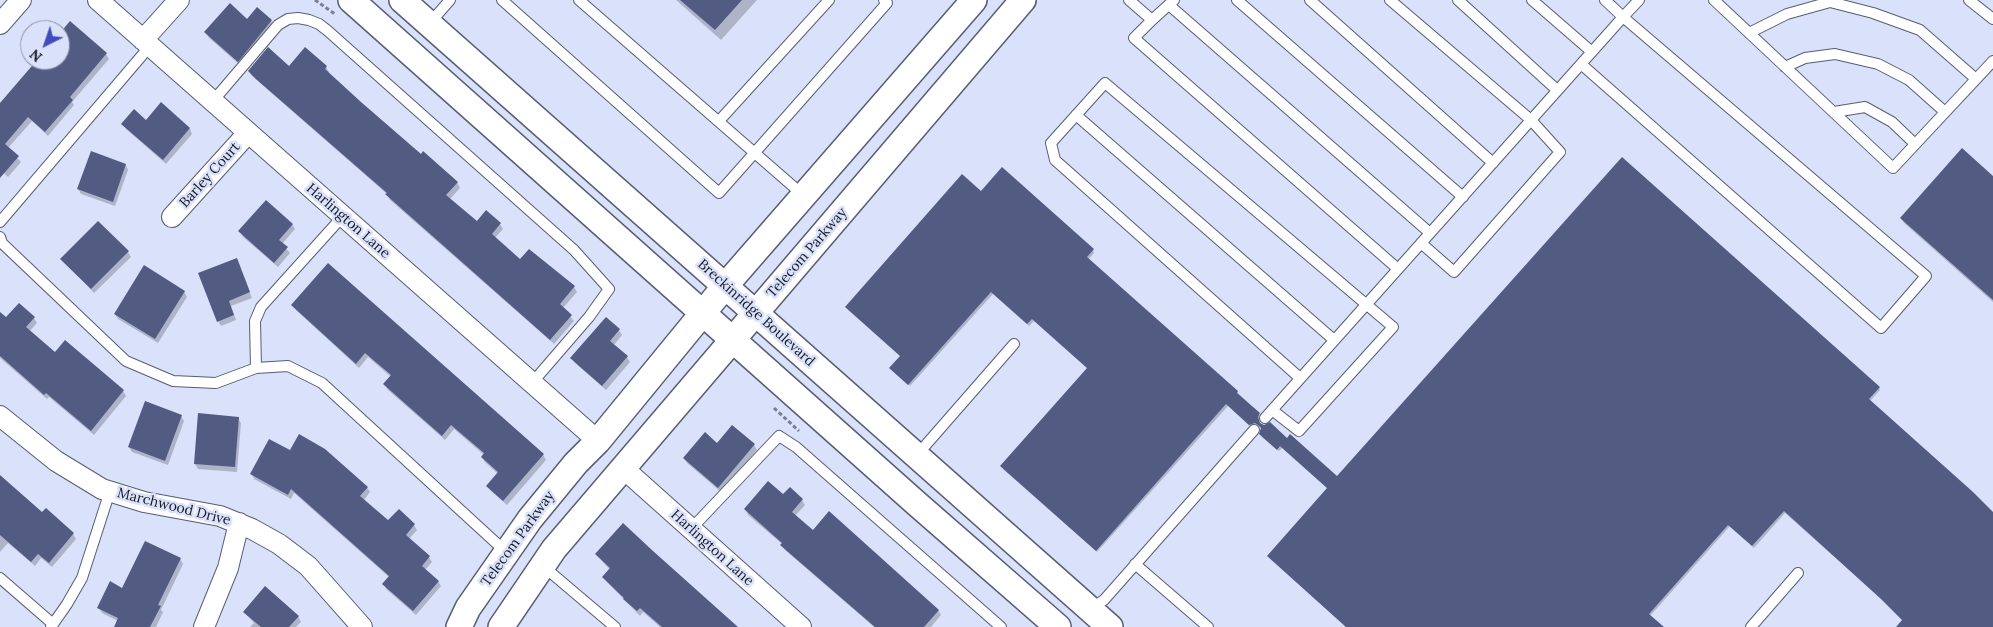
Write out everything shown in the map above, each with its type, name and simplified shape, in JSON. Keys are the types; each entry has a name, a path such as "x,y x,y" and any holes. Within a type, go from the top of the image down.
{"street":[{"path":"0,24 21,0"},
{"name":"Harlington Lane","path":"98,0 598,441"},
{"path":"147,43 179,0"},
{"path":"352,0 1058,627"},
{"name":"Breckinridge Boulevard","path":"402,0 916,456 1082,618 1110,627"},
{"name":"Telecom Parkway","path":"459,627 468,608 506,553 576,463 598,441 726,286 974,0"},
{"name":"Telecom Parkway","path":"501,627 554,549 1023,0"},
{"name":"Barley Court","path":"172,217 248,133"},
{"name":"Marchwood Drive","path":"0,416 73,473 110,491 144,502 220,516 279,544 308,566 362,627"},
{"name":"Harlington Lane","path":"623,468 801,627"},
{"path":"204,627 228,568 239,524"}],"lane":[{"path":"429,24 450,0"},
{"path":"502,0 719,193 888,3 884,0"},
{"path":"579,0 804,196"},
{"path":"719,121 829,0"},
{"path":"1129,0 1152,20"},
{"path":"1237,0 1463,196"},
{"path":"1310,0 1493,163"},
{"path":"1390,0 1531,120 1560,152 1454,272 1421,243"},
{"path":"1458,0 1557,90"},
{"path":"1532,0 1592,52"},
{"path":"1581,64 1881,328 1926,276 1605,0"},
{"path":"1300,378 1055,160 1051,143 1076,115 1105,83 1367,304 1393,327 1299,431 1269,414 1334,340 1367,304 1398,270 1557,90 1639,0"},
{"path":"1714,0 1893,168 1993,61"},
{"path":"1969,0 1993,20"},
{"path":"1749,33 1787,14 1830,2 1873,13 1920,30 1976,79"},
{"path":"1398,270 1134,38 1172,3 1430,233"},
{"path":"213,101 278,25 288,19 309,20 319,24 336,38 574,250 608,289 589,317 532,383"},
{"path":"0,222 147,43"},
{"path":"1785,67 1805,58 1835,54 1878,64 1909,80 1945,112"},
{"path":"1834,112 1865,107 1892,122 1915,144"},
{"path":"1076,115 1334,340"},
{"path":"256,368 255,321 261,307 343,216"},
{"path":"0,237 2,243 126,361 173,381 216,383 256,368 288,366 322,383 506,553"},
{"path":"916,456 1014,344"},
{"path":"1082,618 1104,600 1254,430"},
{"path":"691,529 779,436 796,447 1000,627"},
{"path":"0,578 52,625 68,604 82,578 110,491"},
{"path":"1135,564 1208,627"},
{"path":"543,566 615,627"},
{"path":"1751,627 1798,572"}],"building":[{"path":"680,0 742,0 715,30"},
{"path":"230,3 247,19 257,7 272,20 238,62 204,32"},
{"path":"70,21 107,53 70,97 73,100 45,132 28,117 5,144 19,156 0,178 0,103 28,70 70,70"},
{"path":"268,47 289,66 305,47 327,66 325,69 361,102 421,154 423,151 458,182 446,195 477,221 486,210 501,223 492,234 520,259 529,249 575,286 560,304 572,315 550,340 248,71"},
{"path":"161,102 190,128 163,160 121,124 134,109 146,120"},
{"path":"1962,148 1993,176 1993,300 1900,218"},
{"path":"91,151 126,164 113,202 77,189"},
{"path":"1622,157 1880,387 1869,399 1993,512 1993,627 1896,627 1902,620 1784,511 1752,546 1728,525 1649,614 1664,627 1346,627 1267,556 1327,488 1280,446 1277,450 1259,434 1261,428 1258,425 1255,423 1249,425 1226,404 1096,551 1000,466 1087,368 1032,319 1027,324 991,292 908,385 889,368 900,356 845,307 962,174 981,191 1002,167 1094,249 1087,257 1238,391 1237,393 1260,413 1258,417 1260,423 1264,425 1270,422 1287,438 1290,434 1337,476"},
{"path":"266,200 293,224 279,240 288,247 274,263 238,231"},
{"path":"98,221 129,251 91,289 60,259"},
{"path":"237,258 250,292 229,301 234,315 217,322 198,273"},
{"path":"328,263 544,454 503,501 486,486 498,472 481,457 484,453 451,425 442,436 383,384 391,375 365,353 356,364 291,305"},
{"path":"144,265 185,291 155,339 114,314"},
{"path":"19,303 35,317 26,327 55,352 65,340 124,390 91,431 46,393 44,395 0,356 0,312 6,317"},
{"path":"606,317 620,329 610,341 628,356 602,386 570,358"},
{"path":"145,401 182,415 165,461 128,447"},
{"path":"198,413 239,417 235,467 194,464"},
{"path":"732,425 755,444 718,488 683,458 705,432 717,443"},
{"path":"299,434 325,449 368,487 360,496 388,520 399,509 415,524 406,535 430,556 422,566 439,581 413,611 382,584 389,576 291,489 288,495 250,474 269,439 290,450"},
{"path":"0,475 42,512 46,508 74,533 49,563 38,554 31,562 0,535"},
{"path":"768,481 783,494 790,487 803,499 792,512 813,530 829,511 939,610 924,627 875,627 780,545 782,543 744,509"},
{"path":"623,523 738,627 662,627 640,608 637,611 623,599 602,577 610,568 595,554"},
{"path":"145,541 181,558 158,605 161,606 150,627 114,627 118,618 97,608 110,581 122,588"},
{"path":"265,586 299,616 289,627 261,627 243,612"}]}
